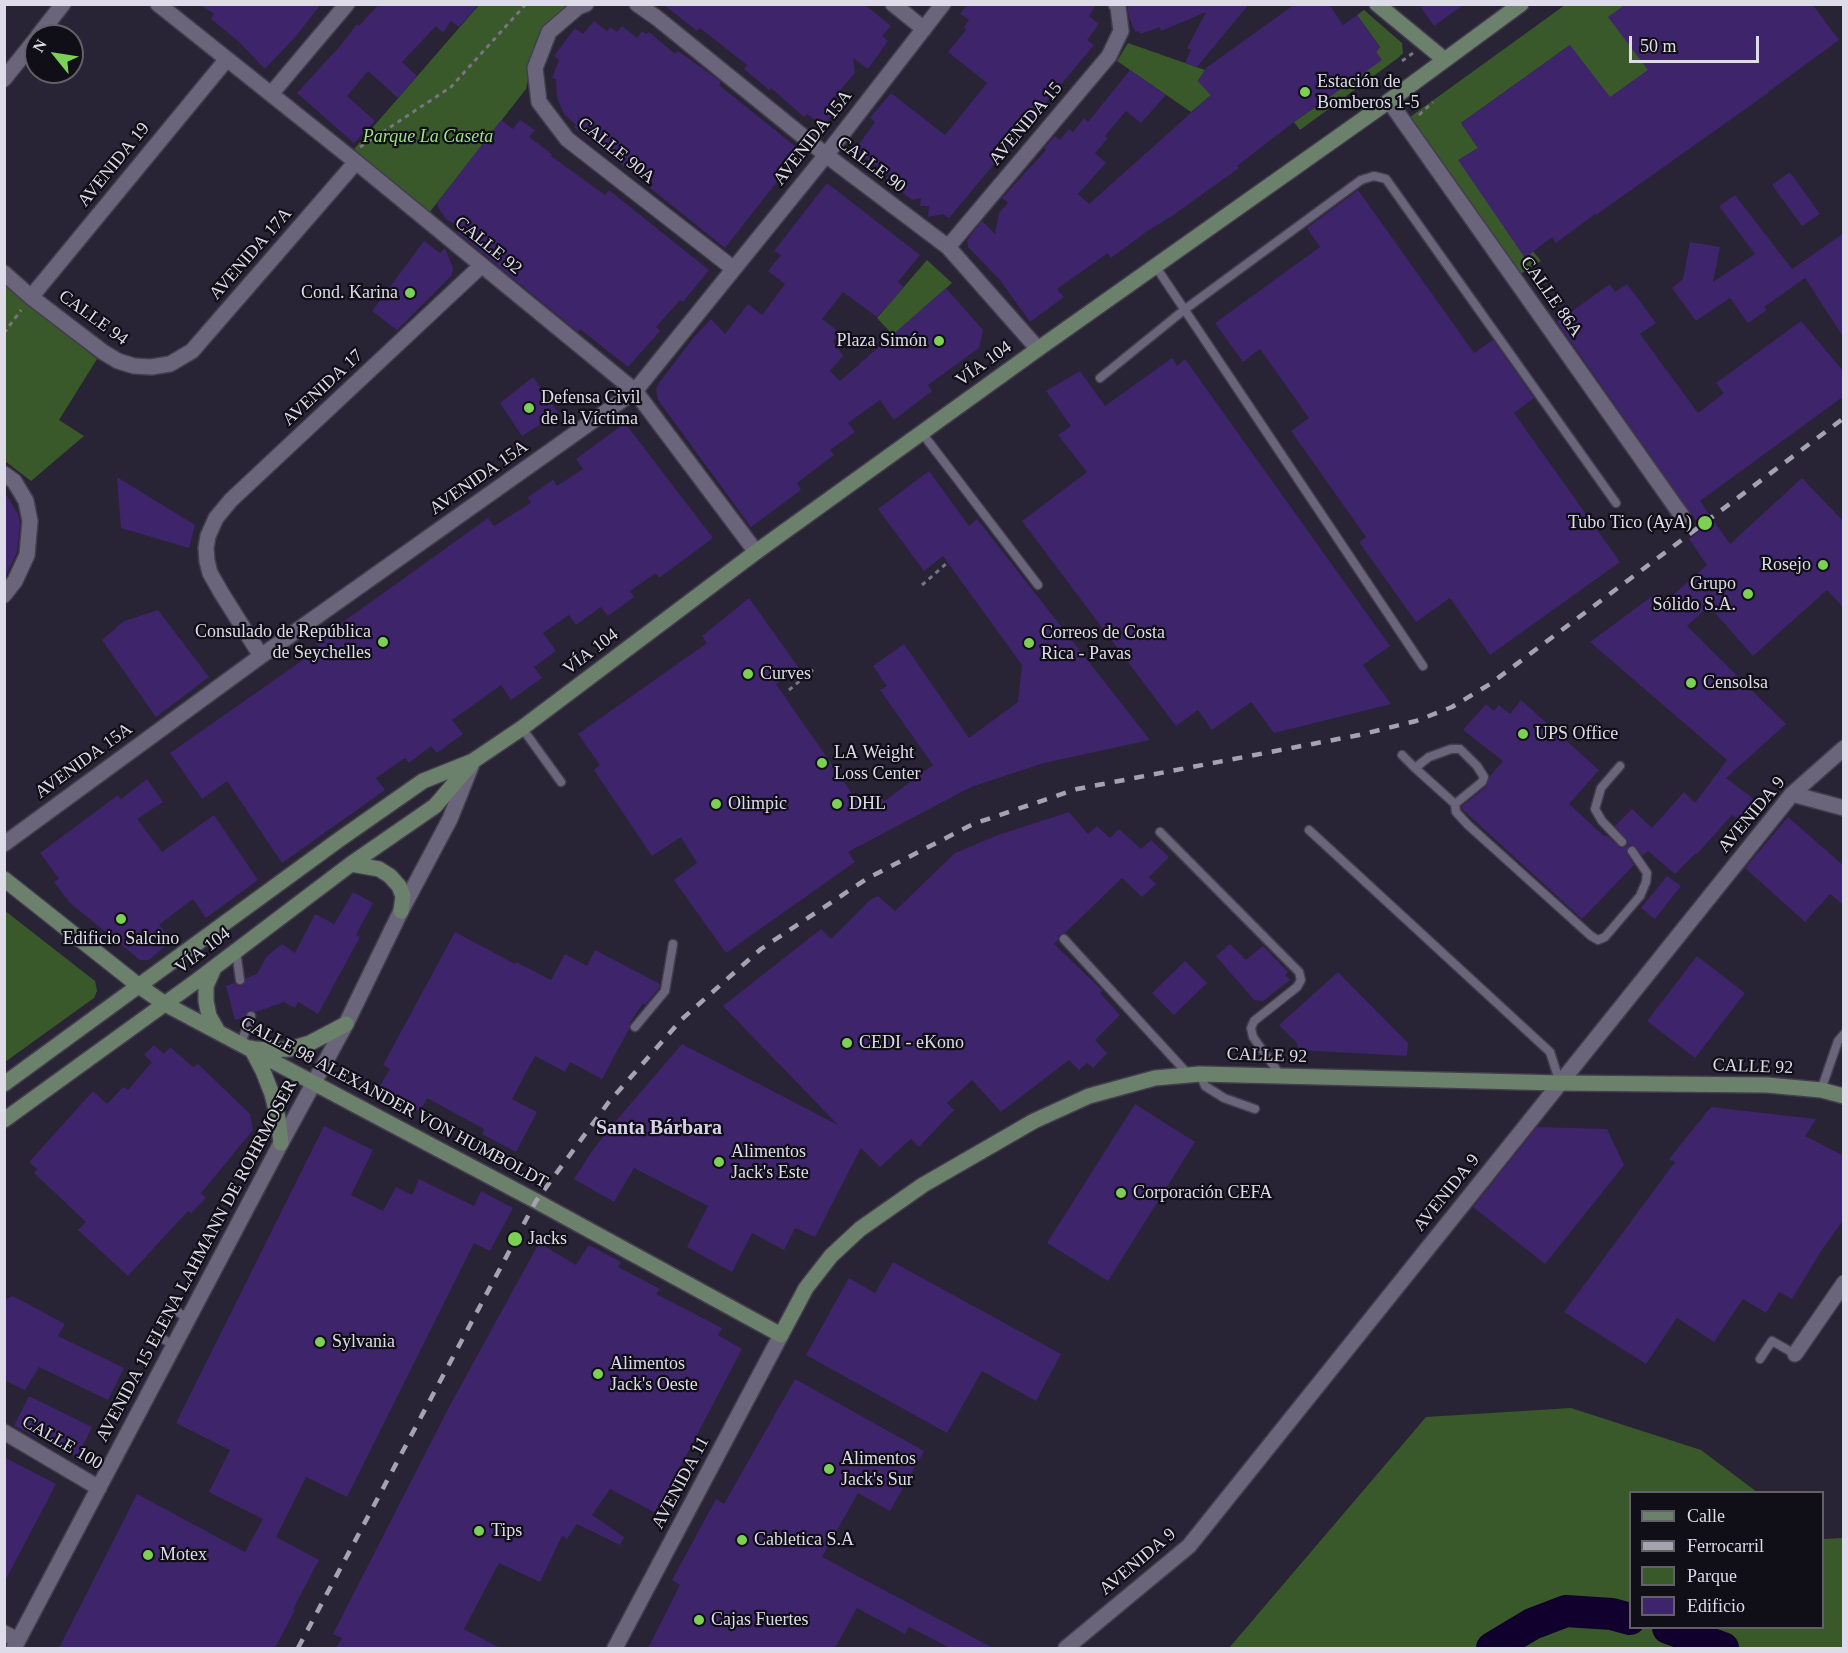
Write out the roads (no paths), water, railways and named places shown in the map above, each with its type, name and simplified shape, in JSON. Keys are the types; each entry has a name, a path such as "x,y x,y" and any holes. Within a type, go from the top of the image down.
{"main road":[{"path":"1377,4 1445,60"},
{"name":"VÍA 104","path":"4,1084 423,781 473,761 522,728 756,552 1389,101 1521,4"},
{"name":"VÍA 104","path":"4,1120 165,1004 351,864 435,806 473,761"},
{"path":"351,864 379,869 390,876 399,886 403,896 401,910"},
{"name":"CALLE 98 ALEXANDER VON HUMBOLDT","path":"4,879 165,1004 526,1195 781,1335"},
{"path":"215,966 206,986 206,1001 209,1016 217,1030"},
{"path":"246,1046 270,1050 290,1049 310,1043 346,1023"},
{"path":"246,1046 263,1071 272,1094 281,1143"},
{"name":"CALLE 92","path":"781,1335 806,1288 831,1256 860,1229 923,1185 1034,1121 1089,1096 1155,1078 1194,1074 1560,1083 1767,1085 1821,1090 1844,1096"}],"street":[{"path":"47,24 63,4"},
{"name":"CALLE 92","path":"158,4 271,94 356,156 481,266 635,391 756,552"},
{"path":"271,94 347,4"},
{"name":"CALLE 90A","path":"586,4 578,7 549,32 535,68 539,102 567,139 734,269"},
{"name":"CALLE 90","path":"637,4 826,155 948,247 1038,350"},
{"path":"893,4 924,29"},
{"name":"AVENIDA 15A","path":"4,844 261,656 635,391 826,155 943,4"},
{"name":"AVENIDA 15","path":"948,247 1109,56 1120,31 1117,12"},
{"path":"4,79 24,54"},
{"name":"AVENIDA 19","path":"31,297 227,59"},
{"name":"CALLE 86A","path":"1389,101 1682,516"},
{"name":"AVENIDA 17A","path":"170,364 192,351 356,156"},
{"name":"AVENIDA 17","path":"261,656 216,584 207,561 206,548 212,526 231,500 481,266"},
{"name":"CALLE 94","path":"4,273 31,297 118,361 134,366 151,367 170,364"},
{"path":"4,474 14,481 26,501 30,530 27,555 15,581 4,595"},
{"name":"AVENIDA 9","path":"1066,1648 1189,1546 1792,794 1844,748"},
{"name":"AVENIDA 15 ELENA LAHMANN DE ROHRMOSER","path":"12,1641 99,1488 346,1023 401,910 450,819 473,761"},
{"path":"1792,794 1844,808"},
{"path":"1795,1354 1844,1283"},
{"name":"AVENIDA 11","path":"615,1648 781,1335"},
{"name":"CALLE 100","path":"4,1432 99,1488"}],"lane":[{"path":"1100,378 1184,310 1361,180 1374,176 1386,179 1616,502"},
{"path":"1156,267 1423,666"},
{"path":"922,433 1038,585"},
{"path":"522,728 561,782"},
{"path":"1415,768 1438,753 1460,749 1477,766 1484,777 1482,782 1455,804"},
{"path":"1402,755 1455,804 1456,812 1468,825 1598,940 1605,937 1640,896 1646,882 1647,873 1632,851"},
{"path":"1620,766 1601,788 1595,809 1602,821 1622,842"},
{"path":"1309,830 1550,1052 1560,1083"},
{"path":"1160,832 1299,972 1301,980 1297,987 1254,1021 1251,1028 1253,1037 1281,1076"},
{"path":"1064,939 1204,1086 1224,1098 1255,1109"},
{"path":"635,1027 665,991 673,944"},
{"path":"236,951 240,980"},
{"path":"246,1046 251,1016"},
{"path":"1821,1090 1838,1041 1844,1034"},
{"path":"174,1310 188,1318"},
{"path":"159,1337 174,1345"},
{"path":"1760,1359 1772,1341 1795,1354"}],"waterway":[{"path":"1492,1648 1532,1624 1566,1611 1612,1614 1629,1619"},
{"path":"1671,1629 1723,1648"}],"railway":[{"path":"298,1648 536,1201 608,1103 682,1019 761,949 868,878 973,824 1077,789 1359,735 1416,721 1452,707 1490,684 1844,418"}],"place":[{"name":"Estación de Bomberos 1-5","path":"1305,92"},
{"name":"Cond. Karina","path":"410,293"},
{"name":"Plaza Simón","path":"939,341"},
{"name":"Defensa Civil de la Víctima","path":"529,408"},
{"name":"Tubo Tico (AyA)","path":"1705,523"},
{"name":"Rosejo","path":"1823,565"},
{"name":"Grupo Sólido S.A.","path":"1748,594"},
{"name":"Consulado de República de Seychelles","path":"383,642"},
{"name":"Correos de Costa Rica - Pavas","path":"1029,643"},
{"name":"Curves","path":"748,674"},
{"name":"Censolsa","path":"1691,683"},
{"name":"UPS Office","path":"1523,734"},
{"name":"LA Weight Loss Center","path":"822,763"},
{"name":"Olimpic","path":"716,804"},
{"name":"DHL","path":"837,804"},
{"name":"Edificio Salcino","path":"121,919"},
{"name":"CEDI - eKono","path":"847,1043"},
{"name":"Alimentos Jack's Este","path":"719,1162"},
{"name":"Corporación CEFA","path":"1121,1193"},
{"name":"Jacks","path":"515,1239"},
{"name":"Sylvania","path":"320,1342"},
{"name":"Alimentos Jack's Oeste","path":"598,1374"},
{"name":"Alimentos Jack's Sur","path":"829,1469"},
{"name":"Tips","path":"479,1531"},
{"name":"Cabletica S.A","path":"742,1540"},
{"name":"Motex","path":"148,1555"},
{"name":"Cajas Fuertes","path":"699,1620"}],"district":[{"name":"Santa Bárbara","path":"659,1129"}],"park label":[{"name":"Parque La Caseta","path":"428,137"}]}
